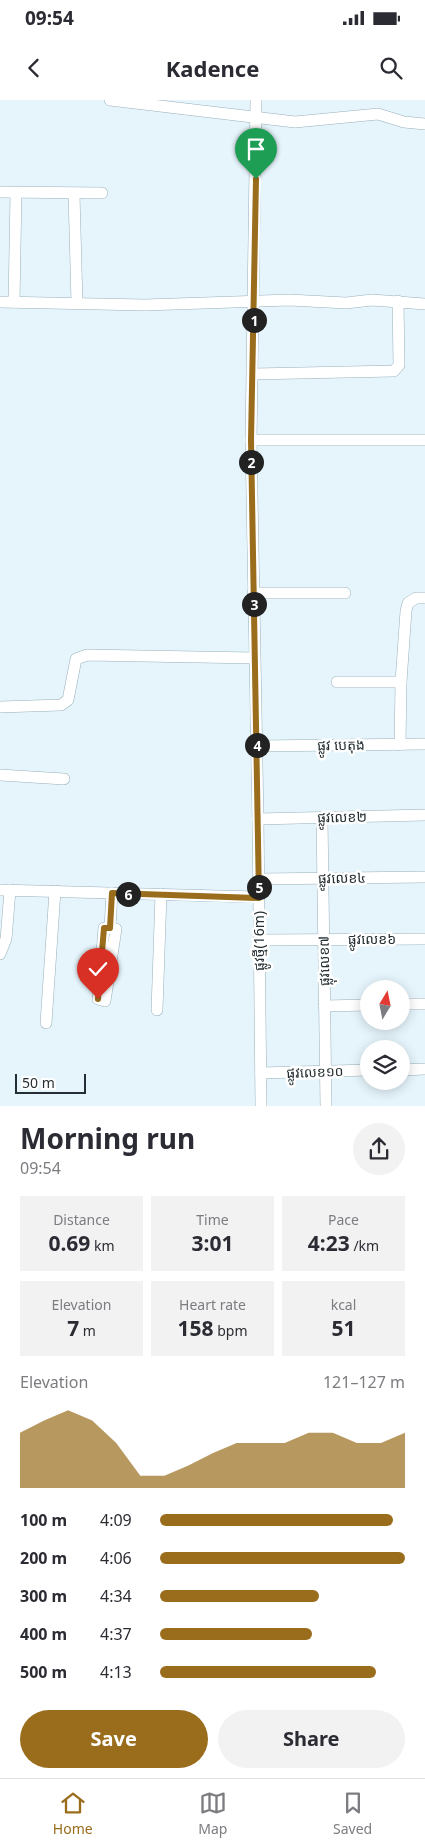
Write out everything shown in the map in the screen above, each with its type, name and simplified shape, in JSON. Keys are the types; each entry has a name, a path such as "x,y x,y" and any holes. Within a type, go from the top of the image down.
{"street":[{"path":"110,100 302,122 378,114 404,122 425,124"},
{"name":"ផ្លូវថ្មី(16m)","path":"256,100 251,440 261,1106"},
{"path":"0,192 102,193"},
{"path":"14,302 16,193"},
{"path":"74,194 77,303"},
{"path":"0,302 145,305 254,303 289,300 346,303 372,300 425,304"},
{"path":"253,374 394,372 399,366 398,301"},
{"path":"251,440 425,440"},
{"path":"254,593 345,593"},
{"path":"400,745 404,626 408,603 416,598 425,598"},
{"path":"0,707 61,705 68,700 76,659 87,655 254,658"},
{"path":"337,682 401,682"},
{"name":"ផ្លូវ បេតុង","path":"257,746 425,744"},
{"path":"0,775 64,779"},
{"name":"ផ្លូវលេខ២","path":"258,819 425,815"},
{"name":"ផ្លុវលេខ៧","path":"322,817 326,1106"},
{"name":"ផ្លូវលេខ៤","path":"259,879 425,877"},
{"path":"0,954 6,939 5,890 259,898"},
{"path":"46,1023 55,892"},
{"path":"110,928 112,893"},
{"path":"157,1010 162,894"},
{"path":"104,928 110,928 116,929 107,999 102,1001 98,999 104,928"},
{"name":"ផ្លូវលេខ៦","path":"259,940 425,939"},
{"path":"410,1004 425,1004"},
{"path":"324,1006 360,1005"},
{"path":"410,1070 425,1069"},
{"name":"ផ្លូវលេខ១០","path":"260,1073 360,1070"}],"route":[{"path":"98,999 104,928 110,928 112,893 259,898 251,440 256,179"}]}
